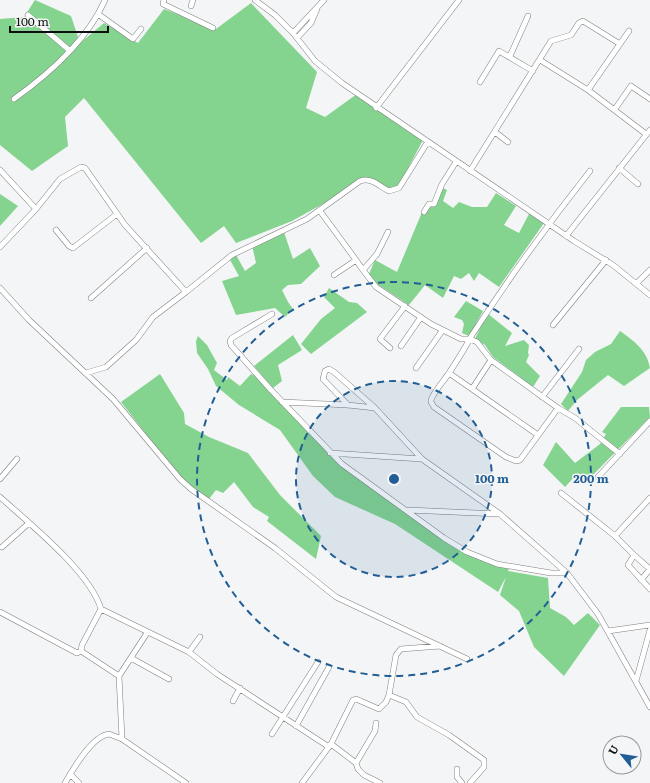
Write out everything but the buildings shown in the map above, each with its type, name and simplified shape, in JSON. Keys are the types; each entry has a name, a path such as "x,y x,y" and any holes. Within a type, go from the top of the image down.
{"street":[{"path":"14,100 40,80 84,36 105,0"},
{"path":"164,0 163,4 213,28"},
{"path":"191,6 193,0"},
{"path":"255,0 275,15 293,33 306,52 323,69 376,108 456,162 566,236 606,260 637,283 650,295"},
{"path":"293,33 324,0"},
{"path":"376,108 459,0"},
{"path":"297,38 311,23 317,8"},
{"path":"98,14 133,39 141,29"},
{"path":"28,15 70,50"},
{"path":"510,56 528,16"},
{"path":"470,171 551,41 570,35 583,21 620,44"},
{"path":"588,90 629,31"},
{"path":"480,82 499,50 533,71"},
{"path":"540,60 588,90 648,132 566,236"},
{"path":"615,109 630,86 650,99"},
{"path":"495,132 508,142"},
{"path":"86,373 106,367 136,340 153,317 232,254 286,230 320,211 365,180 375,182 389,191 399,188 428,143"},
{"path":"424,212 428,204 434,204 442,184 456,162"},
{"path":"0,247 36,209 60,179 81,167 85,168 117,214 186,292"},
{"path":"619,168 638,184"},
{"path":"0,170 36,209"},
{"path":"558,408 523,457 516,461 506,457 473,435 430,402 471,337 548,223 590,171"},
{"path":"320,211 376,287 442,331 461,339 471,337"},
{"path":"56,230 69,246 73,248 117,214"},
{"path":"363,270 377,254 388,232"},
{"path":"91,298 147,248"},
{"path":"334,275 356,260"},
{"path":"553,325 606,260"},
{"path":"637,283 650,270"},
{"path":"0,288 29,320 113,399 180,479 191,489 275,548 336,598 467,659"},
{"path":"390,348 380,339 406,306"},
{"path":"272,314 232,338 230,340 230,345 330,453 353,473 408,510 444,538 467,552 484,559 516,568 551,573 567,573"},
{"path":"401,346 421,317"},
{"path":"416,368 442,331"},
{"path":"471,337 481,346 491,360 542,397 575,418 620,454"},
{"path":"542,397 579,349"},
{"path":"472,389 491,360"},
{"path":"348,405 323,379 325,371 328,369 334,372 375,408 422,459 500,514 567,573 598,614 650,707"},
{"path":"449,373 538,435"},
{"path":"282,402 348,405 375,408"},
{"path":"598,477 650,421"},
{"path":"330,453 422,459"},
{"path":"0,479 17,459"},
{"path":"561,493 615,536 650,569 641,580"},
{"path":"0,497 29,523 89,584 95,592 101,609 147,633 189,652 217,674 356,763 361,772 380,783"},
{"path":"615,536 650,498"},
{"path":"408,510 500,514"},
{"path":"2,547 29,523"},
{"path":"634,555 628,566 650,589"},
{"path":"81,651 82,644 101,609"},
{"path":"0,612 77,652 81,651 119,676"},
{"path":"608,631 650,625"},
{"path":"636,681 650,630"},
{"path":"122,739 119,676 147,633"},
{"path":"189,652 200,637"},
{"path":"302,783 330,746 353,700 356,699 379,709 386,702 389,694 396,655 401,649 440,646"},
{"path":"131,658 169,679"},
{"path":"272,734 318,662"},
{"path":"296,726 329,667"},
{"path":"233,701 240,688"},
{"path":"389,694 406,702 416,717 441,730 484,760 484,767 470,783"},
{"path":"356,763 375,731 376,723"},
{"path":"64,783 91,746 100,737 109,734 122,739 186,783"},
{"path":"457,769 457,777 462,783"},
{"path":"70,774 79,783"}],"green space":[{"path":"35,0 71,16 80,43 104,23 138,43 164,9 216,29 251,3 317,72 306,108 325,117 357,94 423,140 398,187 388,191 376,182 359,180 330,200 292,221 236,243 224,226 201,243 84,98 65,117 68,146 32,171 0,145 0,19 24,17"},
{"path":"441,187 447,190 443,201 453,208 459,202 472,207 487,207 496,193 516,206 504,225 519,233 529,214 544,223 499,287 479,273 474,281 469,273 461,279 454,276 443,298 425,285 409,305 377,284 369,274 375,260 397,272 425,205 434,204"},
{"path":"0,194 18,206 0,226"},
{"path":"284,232 293,259 310,248 320,266 301,284 288,285 282,290 293,309 285,317 275,308 236,315 222,281 239,276 229,258 235,253 245,271 256,263 252,245"},
{"path":"329,288 349,302 357,303 367,312 311,354 301,344 321,319 335,308 324,297"},
{"path":"466,301 483,311 469,336 462,333 464,324 462,320 454,317"},
{"path":"487,313 512,333 505,346 524,340 529,345 529,355 526,362 540,376 533,387 493,357 485,345 475,339"},
{"path":"620,331 639,346 646,356 650,368 624,386 608,375 577,400 568,411 561,404 582,372 586,360 595,352 611,344"},
{"path":"293,335 302,350 278,365 282,381 273,388 254,366"},
{"path":"198,336 207,345 217,363 214,370 227,380 228,377 240,386 251,374 261,379 353,473 426,525 487,563 509,569 508,571 548,578 550,608 566,617 574,625 588,613 600,625 564,676 534,647 519,611 500,595 506,577 498,592 395,524 335,497 313,476 280,430 239,405 216,386 208,369 197,353 196,341"},
{"path":"160,374 184,413 185,424 209,437 248,453 280,495 321,536 316,559 267,521 269,517 253,507 234,482 223,493 216,490 209,499 185,484 121,402"},
{"path":"621,407 649,407 650,417 588,480 578,473 565,487 543,465 556,442 575,463 600,444 606,434 602,432"}]}
